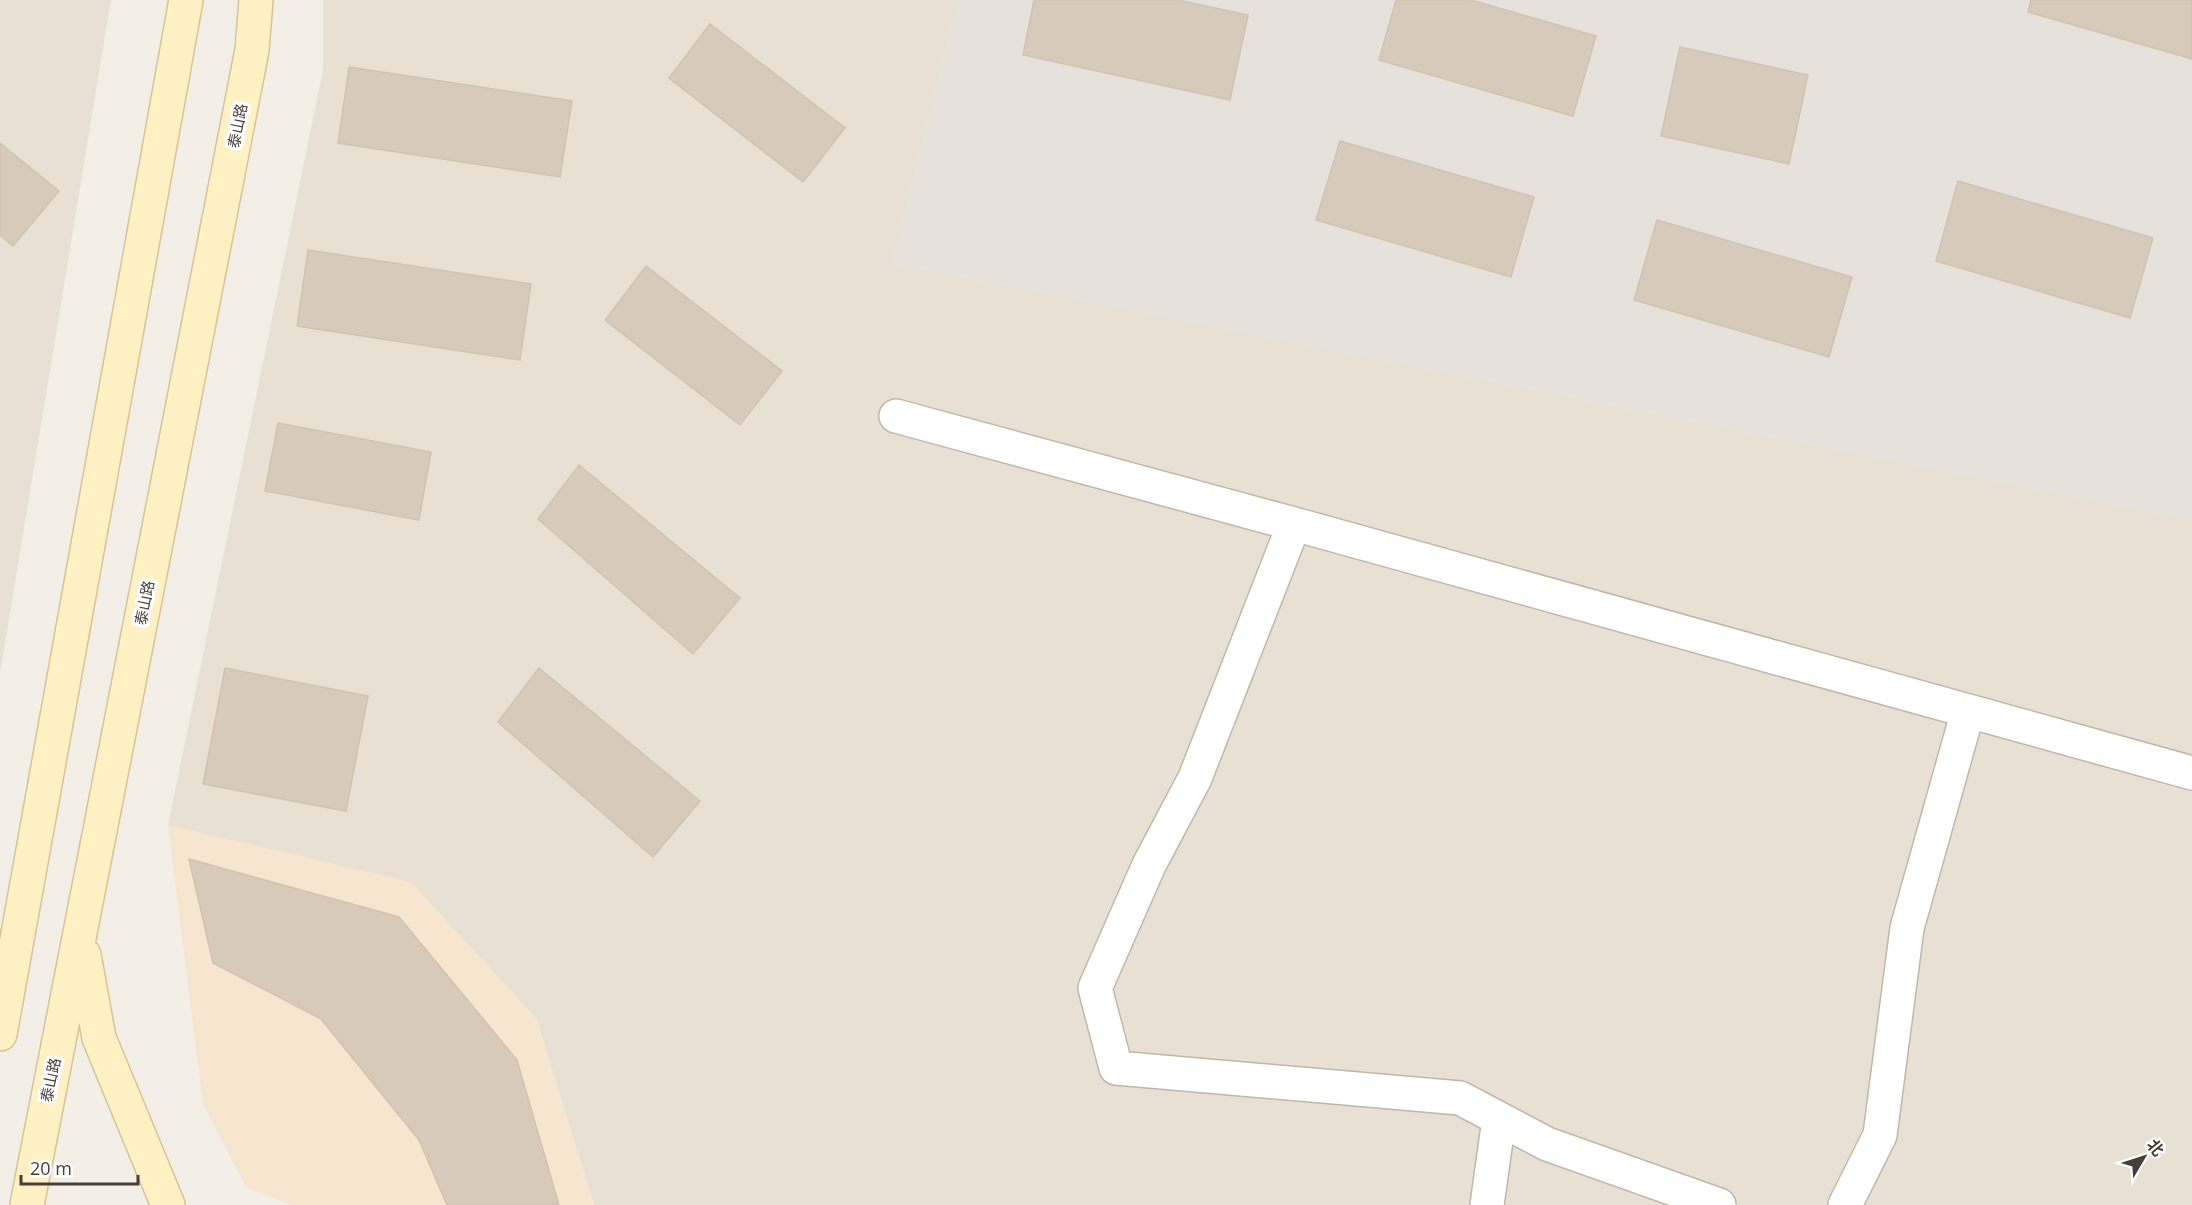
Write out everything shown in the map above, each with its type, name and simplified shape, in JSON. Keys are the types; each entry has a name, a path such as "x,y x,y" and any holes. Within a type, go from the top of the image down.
{"main road":[{"path":"2,1014 186,0"},
{"name":"泰山路","path":"27,1205 252,50 256,0"},
{"path":"81,936 99,1038 168,1205"}],"street":[{"path":"896,416 2192,773"},
{"path":"1294,524 1195,778 1149,865 1095,988 1116,1068 1460,1098 1547,1144 1719,1205"},
{"path":"1845,1205 1880,1135 1907,927 1968,711"},
{"path":"1487,1205 1499,1119"}],"shaded area":[{"path":"0,0 111,0 0,674"},
{"path":"323,0 959,0 893,263 2192,520 2192,1205 594,1205 536,1018 168,825 323,70"},
{"path":"959,0 2192,0 2192,520 893,263"},
{"path":"168,825 411,882 536,1018 594,1205 292,1205 246,1187 203,1104"}],"building":[{"path":"1034,0 1178,0 1248,15 1230,100 1023,55"},
{"path":"1396,0 1471,0 1596,36 1573,116 1379,60"},
{"path":"2031,0 2192,0 2192,59 2028,12"},
{"path":"710,24 845,128 803,182 669,78"},
{"path":"1680,47 1808,75 1789,164 1661,136"},
{"path":"349,67 572,101 560,177 338,143"},
{"path":"1340,141 1534,197 1511,277 1316,220"},
{"path":"0,143 59,191 13,246 0,235"},
{"path":"1958,181 2153,238 2130,318 1936,261"},
{"path":"1657,220 1852,277 1829,357 1634,300"},
{"path":"308,250 531,284 520,360 297,326"},
{"path":"646,266 782,371 740,425 605,320"},
{"path":"278,423 431,452 419,520 265,491"},
{"path":"579,465 740,598 693,654 538,519"},
{"path":"225,668 368,696 346,811 203,784"},
{"path":"539,668 700,801 653,857 498,722"},
{"path":"189,859 399,917 517,1060 559,1205 447,1205 419,1140 321,1019 213,963"}]}
